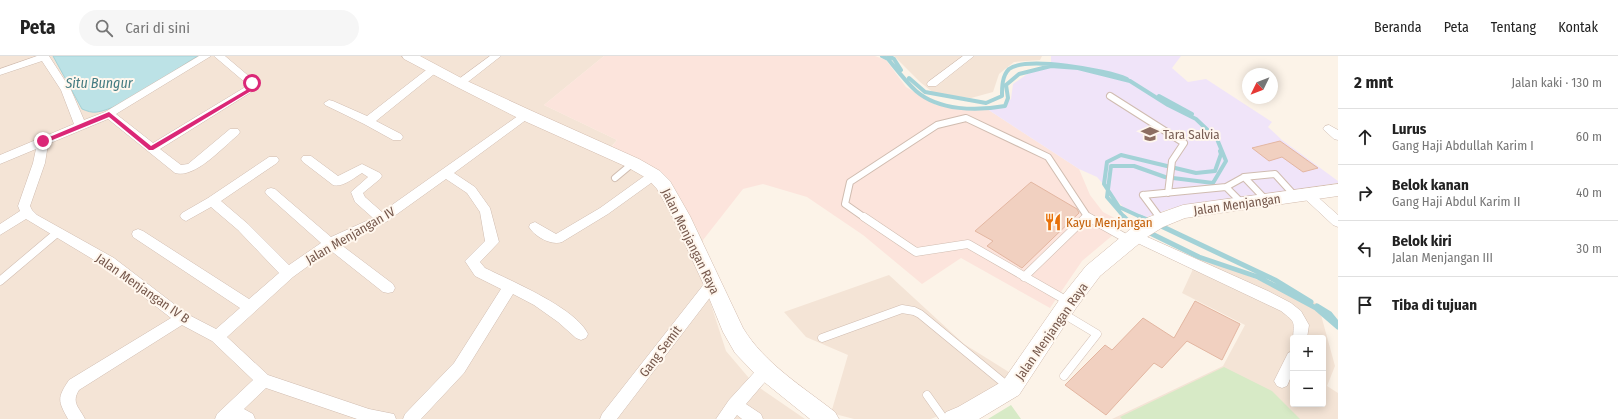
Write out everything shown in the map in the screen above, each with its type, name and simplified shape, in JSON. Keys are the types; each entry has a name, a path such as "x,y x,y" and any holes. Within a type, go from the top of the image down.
{"main road":[{"name":"Jalan Menjangan Raya","path":"409,56 434,70 526,115 654,174 664,185 680,216 740,342 766,370 827,419"},
{"name":"Jalan Menjangan","path":"1144,230 1184,212 1338,190"},
{"name":"Jalan Menjangan Raya","path":"954,419 964,416 1010,388 1065,307 1093,271 1144,230"}],"street":[{"path":"0,72 44,56 66,90 80,125"},
{"path":"0,160 109,114 206,56"},
{"path":"151,149 252,87 252,83 219,56"},
{"path":"460,83 496,56"},
{"path":"932,84 969,56"},
{"path":"368,121 434,70"},
{"path":"329,103 368,121 397,137"},
{"path":"109,114 178,170 192,167 234,132"},
{"name":"Jalan Menjangan IV","path":"217,337 288,272 330,244 382,219 526,115"},
{"path":"1329,129 1338,136"},
{"path":"0,230 27,213 24,206 39,162 43,141"},
{"path":"307,159 336,182 362,168 376,176 357,192 359,199 382,219"},
{"path":"186,216 212,201 273,160"},
{"path":"445,173 471,190 486,211 492,242 472,261 480,272 539,301 563,318 581,334"},
{"path":"535,227 548,236 557,238 604,211 654,174"},
{"path":"271,192 330,244 388,288"},
{"path":"1301,195 1338,222"},
{"path":"212,201 243,227 288,272"},
{"name":"Jalan Menjangan IV B","path":"27,213 33,218 109,262 182,318 217,337"},
{"path":"1144,230 1286,307 1296,315 1302,325 1300,335"},
{"path":"138,234 250,307"},
{"name":"Gang Semit","path":"608,419 713,283"},
{"path":"411,419 458,368 510,287"},
{"path":"77,419 68,404 67,396 74,384 182,318"},
{"path":"217,337 263,380 370,416 388,419"},
{"path":"1282,381 1290,364"},
{"path":"724,419 766,370"},
{"path":"228,414 263,380"},
{"path":"735,405 755,419"},
{"path":"228,414 247,419"}],"lane":[{"path":"1110,96 1184,143 1172,161 1168,193"},
{"path":"1064,376 1097,334 1065,307 1024,277 968,244 916,252 845,204 850,182 937,125 966,118 1048,157 1087,216 1144,230 1143,195 1226,187 1244,177 1275,174 1301,195"},
{"path":"615,178 633,163"},
{"path":"1244,177 1266,200"},
{"path":"1226,187 1242,203"},
{"path":"1024,277 1087,216"},
{"path":"0,281 58,232"},
{"path":"822,338 902,309 914,311 935,326 1010,388"},
{"path":"927,395 944,419"}],"shaded area":[{"path":"0,56 604,56 544,105 617,140 610,148 645,163 671,182 703,240 705,286 726,351 754,384 805,419 0,419"},
{"path":"604,56 875,56 886,60 906,87 936,105 972,110 984,107 1079,169 1090,195 1103,212 1126,224 1082,261 1050,308 961,258 922,284 863,235 807,197 763,184 743,189 703,240 671,182 645,163 610,149 617,140 544,105"},
{"path":"894,56 1042,56 1040,60 1014,62 999,74 993,92 971,98 935,94 920,82"},
{"name":"Tara Salvia","path":"1051,56 1181,56 1172,68 1188,82 1206,79 1242,102 1242,104 1244,104 1272,122 1268,127 1282,140 1338,181 1338,183 1169,209 1141,219 1123,207 1097,177 1079,169 984,107 1003,106 1011,99 1013,84 1030,72 1045,68 1051,63"},
{"path":"1199,256 1318,304 1335,366 1327,386 1338,393 1338,419 1112,419 1223,366 1245,325 1182,293"},
{"path":"889,275 964,344 1012,374 989,394 931,419 854,419 831,413 848,355 806,337 784,312"}],"green space":[{"path":"1224,367 1272,391 1300,419 1122,419 1120,417"},
{"path":"1011,405 1021,419 988,419"}],"water":[{"name":"Situ Bungur","path":"53,56 198,56 134,97 108,109 90,112 82,109"}],"building":[{"path":"1280,141 1318,168 1303,172 1282,157 1269,161 1252,148"},
{"path":"1031,182 1077,209 1079,213 1022,268 987,246 993,241 975,231"},
{"path":"1195,301 1240,324 1222,360 1187,341 1162,368 1154,363 1106,415 1065,385 1105,345 1112,350 1143,318 1174,338"}],"waterway":[{"path":"882,56 888,59 905,80 925,98 947,106 959,108 983,109 1005,106 1008,98 1006,85 1019,74 1051,66 1078,68 1130,81 1168,105 1196,119 1217,139 1226,161 1213,183 1165,177 1134,166 1111,166 1108,190"},
{"path":"889,56 894,59 901,70"},
{"path":"909,78 925,92 986,103 1002,96 1002,85 1005,75 1009,69 1018,65 1049,64 1085,68 1117,75 1127,79"},
{"path":"1159,96 1192,114"},
{"path":"1108,190 1104,184 1107,162 1121,155 1196,173 1215,171 1221,154 1220,151"},
{"path":"1108,190 1119,207 1143,218"},
{"path":"1108,190 1107,197 1125,218"},
{"path":"1140,217 1150,221"},
{"path":"1125,218 1139,228"},
{"path":"1159,225 1275,280 1311,302"},
{"path":"1148,232 1199,257 1258,277 1316,308 1338,327"},
{"path":"1317,306 1330,314 1338,324"}],"place":[{"name":"Tara Salvia","path":"1150,134"},
{"name":"Kayu Menjangan","path":"1053,222"}],"route":[{"path":"43,141 109,114 151,149 249,90 252,87 252,83"}]}
